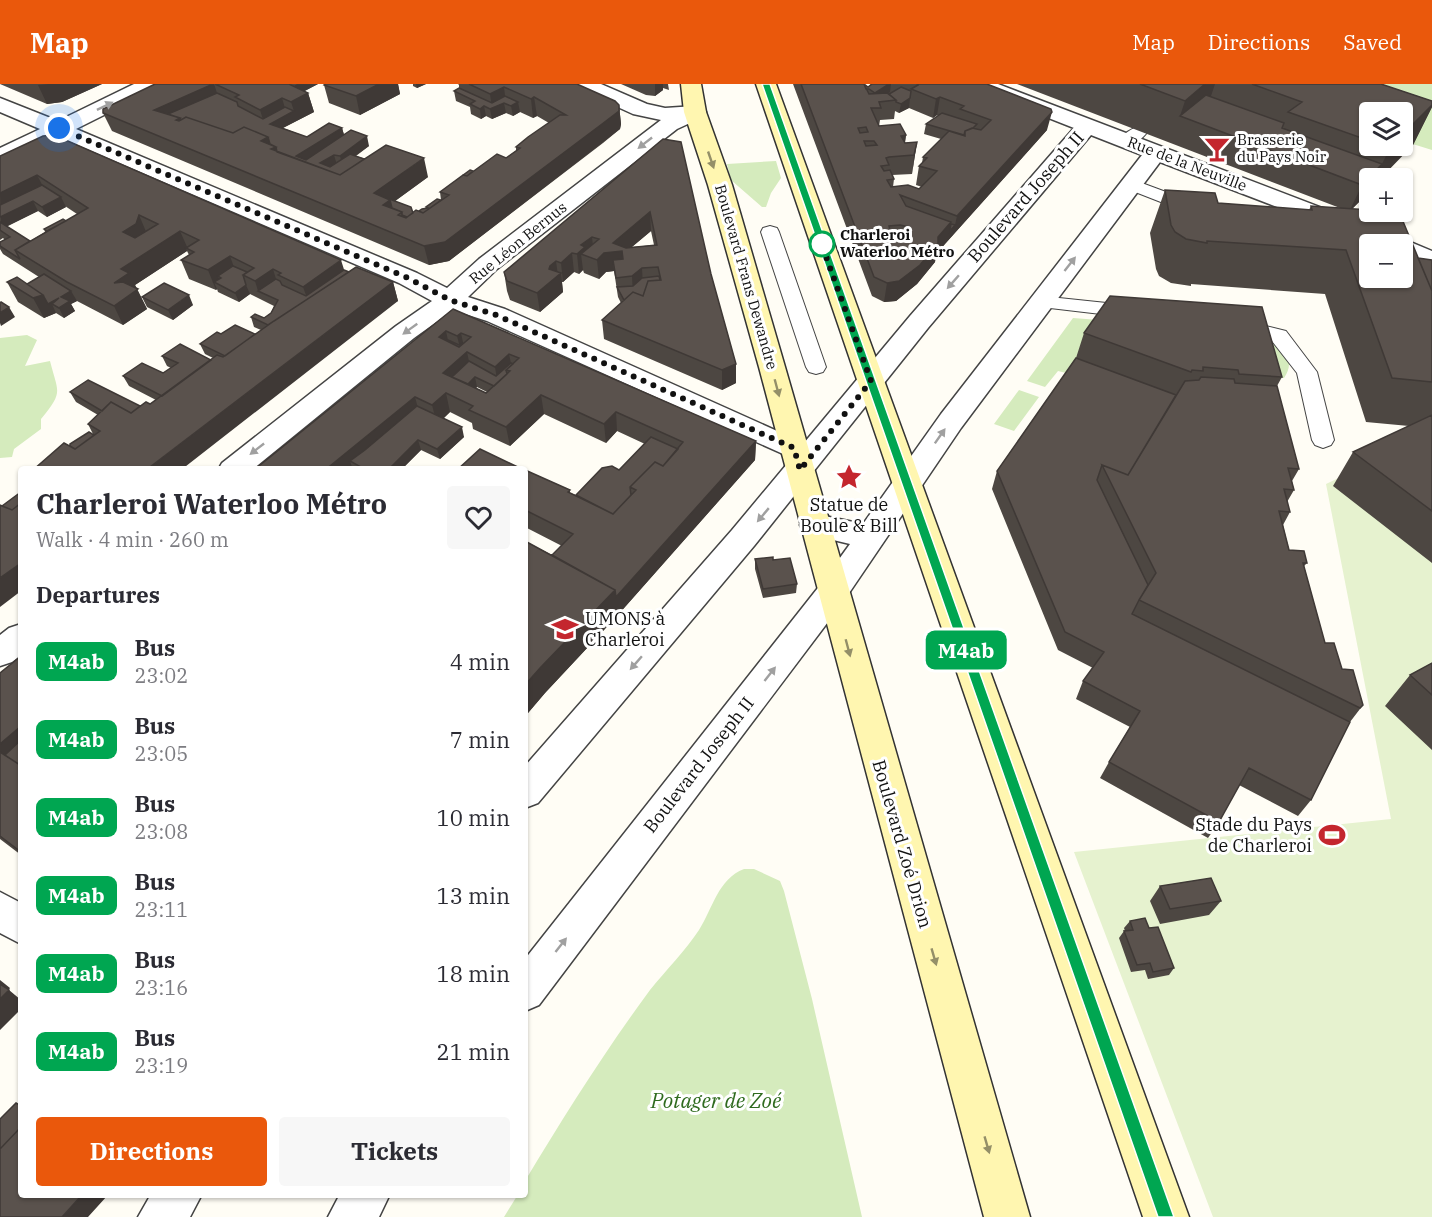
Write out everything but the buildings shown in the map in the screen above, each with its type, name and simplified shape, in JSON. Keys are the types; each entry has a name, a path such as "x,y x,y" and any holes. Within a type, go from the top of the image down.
{"main road":[{"name":"Boulevard Frans Dewandre","path":"691,84 695,112 720,185 797,459"},
{"path":"766,84 1166,1217"},
{"name":"Boulevard Zoé Drion","path":"797,459 832,593 1007,1217"}],"street":[{"path":"0,156 151,84"},
{"path":"583,84 641,109 665,114 695,112"},
{"name":"Rue de la Neuville","path":"979,84 1087,126 1134,136 1156,152 1368,234"},
{"path":"0,104 408,278 450,300 496,315 797,459"},
{"name":"Rue Léon Bernus","path":"237,466 405,332 450,300 488,264 669,124 695,112"},
{"name":"Boulevard Joseph II","path":"528,788 797,459 871,381 1087,126"},
{"name":"Boulevard Joseph II","path":"528,987 832,593 907,484 1040,302 1156,152"},
{"path":"1413,252 1432,259"},
{"path":"815,525 872,537"},
{"path":"0,653 18,639"},
{"path":"0,909 18,924"},
{"path":"161,1217 177,1198"}],"lane":[{"path":"1131,184 1191,206 1209,221"},
{"path":"770,232 816,367"},
{"path":"1040,302 1156,314"},
{"path":"1214,319 1279,336 1307,372 1323,440"}],"green space":[{"path":"1295,84 1432,84 1432,150 1413,144 1413,102 1359,102 1359,108"},
{"path":"776,161 781,178 771,193 766,207 762,207 731,180 727,164"},
{"path":"1073,318 1256,332 1283,350 1289,363 1288,370 1284,378 1058,371 1045,387 1027,381"},
{"path":"27,335 37,340 25,366 50,361 57,386 56,397 41,419 41,429 14,449 12,457 0,458 0,338"},
{"path":"1019,390 1039,397 1014,431 994,424"},
{"name":"Stade du Pays de Charleroi","path":"1432,433 1432,1217 1213,1217 1074,852 1391,819 1326,484"},
{"name":"Potager de Zoé","path":"744,869 754,869 780,881 784,891 812,999 862,1217 504,1217 516,1198 528,1198 528,1176 570,1108 650,990 694,938 722,887 735,874"}],"bus line":[{"name":"M4ab","path":"766,84 1166,1217"}],"place":[{"name":"Brasserie du Pays Noir","path":"1217,149"},
{"name":"Charleroi Waterloo Métro","path":"822,244"},
{"name":"Statue de Boule & Bill","path":"849,477"},
{"name":"UMONS à Charleroi","path":"565,629"},
{"name":"Stade du Pays de Charleroi","path":"1332,835"}],"route":[{"path":"59,128 408,278 450,300 496,315 794,448 800,470 871,381 820,240 822,244"}]}
